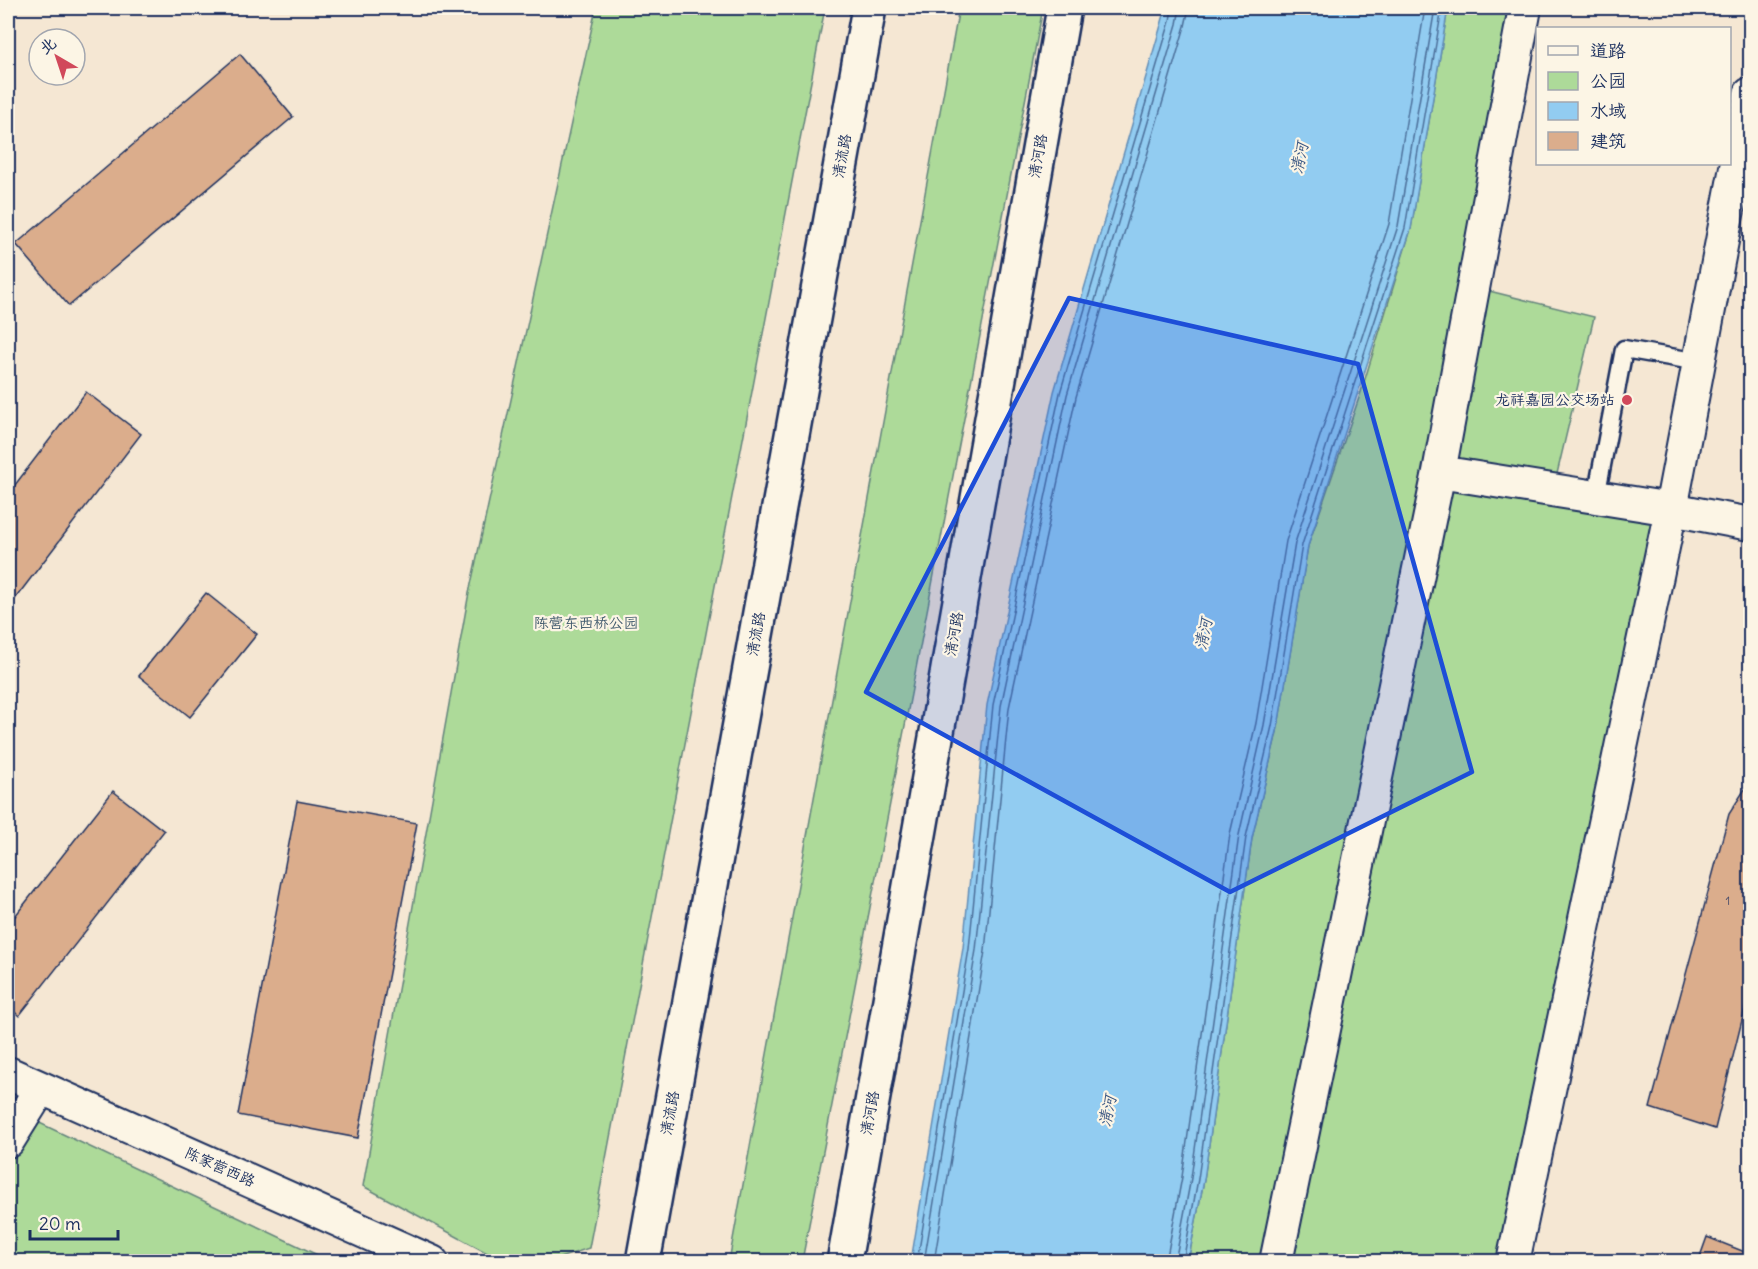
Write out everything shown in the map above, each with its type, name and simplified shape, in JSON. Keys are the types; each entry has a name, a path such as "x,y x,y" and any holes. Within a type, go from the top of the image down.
{"street":[{"name":"清流路","path":"643,1262 869,8"},
{"name":"清河路","path":"844,1262 1064,8"},
{"path":"1276,1262 1438,472 1525,8"},
{"path":"1513,1262 1671,509 1750,94"},
{"path":"1438,472 1671,509 1750,524"},
{"name":"陈家营西路","path":"8,1073 432,1262"},
{"path":"8,1141 41,1088"}],"lane":[{"path":"1596,497 1624,349 1699,362"}],"highlighted area":[{"path":"1069,298 1358,364 1472,772 1230,892 866,692"}],"green space":[{"name":"陈营东西桥公园","path":"596,8 825,8 589,1248 551,1261 502,1261 363,1186 468,598"},
{"path":"959,8 1043,8 802,1261 729,1261"},
{"path":"1448,8 1525,8 1473,287 1594,317 1552,495 1671,509 1513,1261 1188,1262 1204,1180 1252,838 1277,732 1308,546 1361,392 1411,229"},
{"path":"8,1108 330,1261 8,1261"}],"water":[{"name":"清河","path":"1166,8 1448,8 1411,229 1308,546 1278,727 1252,838 1204,1180 1188,1261 911,1261 963,948 987,705 1054,392"}],"building":[{"path":"240,54 293,117 69,306 16,244"},
{"path":"86,392 141,434 8,608 8,494"},
{"path":"206,593 257,634 190,717 139,676"},
{"path":"1750,781 1750,988 1715,1129 1650,1108 1729,814"},
{"path":"113,791 164,831 19,1016 8,1006 8,925"},
{"path":"297,801 417,823 358,1138 238,1115"},
{"path":"1707,1237 1750,1254 1750,1262 1698,1262"}],"place":[{"name":"龙祥嘉园公交场站","path":"1627,400"}]}
